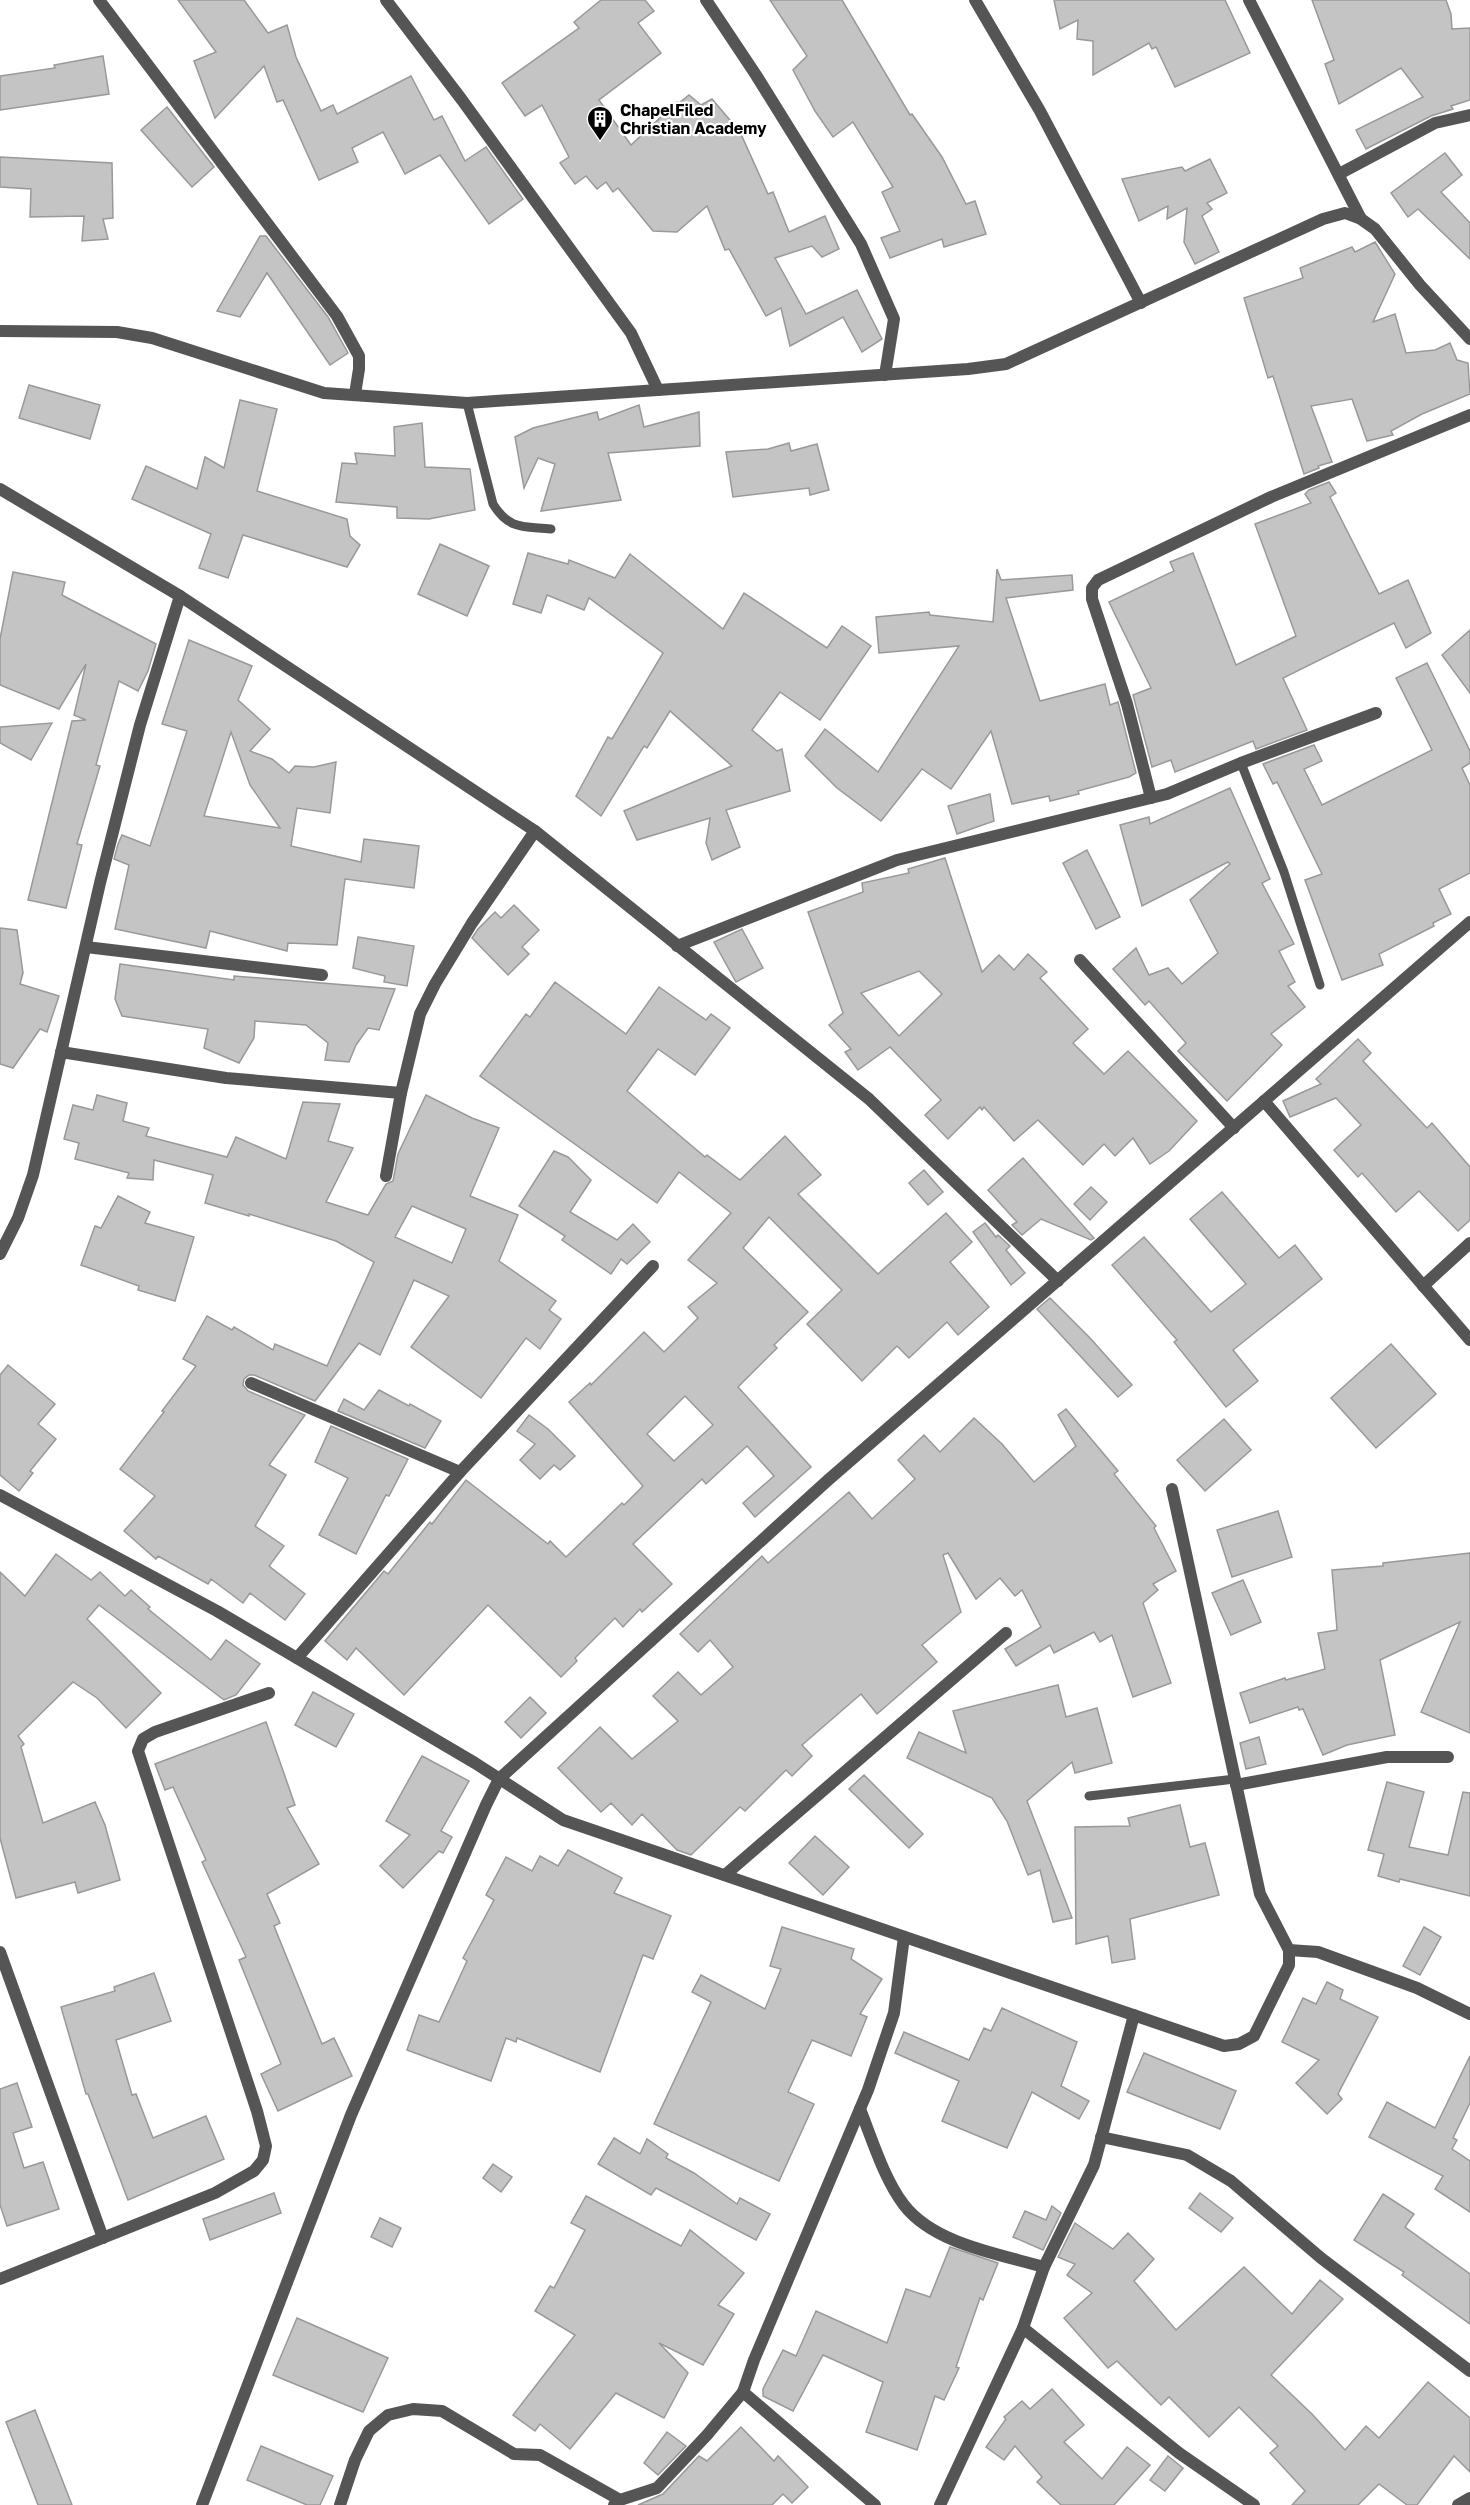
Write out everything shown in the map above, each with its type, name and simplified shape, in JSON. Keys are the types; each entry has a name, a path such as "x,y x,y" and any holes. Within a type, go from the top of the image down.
{"street":[{"path":"99,0 337,316 359,356 355,394"},
{"path":"386,0 462,100 631,333 658,390"},
{"path":"706,0 756,75 861,244 894,319 885,375"},
{"path":"975,0 1040,111 1141,303"},
{"path":"1250,0 1361,219"},
{"path":"1339,174 1435,123 1470,115"},
{"path":"0,331 117,332 152,338 324,393 467,403 885,375 1006,364 1323,219 1345,213 1361,219 1375,229 1420,285 1470,339"},
{"path":"1151,798 1127,704 1092,598 1092,588 1098,580 1271,497 1470,415"},
{"path":"0,489 180,596 535,831 869,1099 1058,1281"},
{"path":"0,1254 18,1218 33,1174 140,725 180,596"},
{"path":"677,946 897,860 1167,794 1241,763 1376,713"},
{"path":"386,1176 400,1093 420,1014 435,984 472,923 535,831"},
{"path":"202,2505 351,2115 499,1779 827,1481 1470,922"},
{"path":"86,946 322,975"},
{"path":"1080,960 1234,1128"},
{"path":"61,1052 226,1078 400,1093"},
{"path":"1264,1101 1470,1340"},
{"path":"1423,1286 1470,1243"},
{"path":"297,1658 460,1472 652,1266"},
{"path":"251,1383 460,1472"},
{"path":"0,1495 218,1611 499,1779 563,1820 1224,2046 1239,2044 1254,2036 1289,1965 1290,1950 1260,1894 1172,1489"},
{"path":"725,1875 1006,1633"},
{"path":"0,2279 216,2193 254,2171 263,2160 266,2146 257,2111 138,1751 143,1739 155,1732 269,1693"},
{"path":"1236,1782 1387,1757 1448,1757"},
{"path":"340,2505 355,2460 369,2431 388,2415 413,2409 442,2411 514,2454 540,2456 617,2502 657,2488 707,2435 743,2392 754,2360 860,2109 894,2013 904,1937"},
{"path":"1290,1950 1318,1952 1416,1988 1470,2014"},
{"path":"0,1952 103,2238"},
{"path":"940,2505 1023,2328 1044,2267 1094,2165 1134,2015"},
{"path":"860,2109 882,2164 904,2205 929,2229 947,2237 1044,2267"},
{"path":"1101,2137 1187,2155 1231,2181 1321,2258 1470,2371"},
{"path":"1023,2328 1179,2453 1254,2505"},
{"path":"743,2392 875,2505"},
{"path":"1458,2505 1470,2498"}],"lane":[{"path":"467,403 493,504 502,519 512,525 551,529"},
{"path":"1241,763 1284,872 1320,985"},
{"path":"1089,1796 1236,1782"}],"building":[{"path":"178,0 244,0 268,33 287,25 296,57 321,111 333,105 337,114 411,76 434,120 442,116 465,161 486,147 523,199 489,224 440,155 405,174 383,132 352,148 358,162 319,180 283,100 277,102 264,66 215,118 194,61 216,52"},
{"path":"601,0 645,0 654,11 638,23 661,53 599,100 631,145 677,102 679,103 689,95 701,105 712,99 740,132 768,194 773,192 789,232 825,216 839,249 822,257 812,246 775,258 806,314 857,290 882,339 862,352 843,317 790,346 781,308 766,316 729,249 725,250 707,206 677,232 653,231 618,188 613,192 606,182 597,189 586,176 575,184 560,163 569,157 542,105 525,116 502,83 579,28 574,22"},
{"path":"770,0 842,0 910,115 912,114 942,157 966,204 975,201 986,234 944,247 942,239 890,258 881,238 900,231 882,192 893,187 853,122 833,137 815,111 793,70 807,56"},
{"path":"1054,0 1225,0 1250,53 1175,87 1156,47 1152,49 1149,43 1093,75 1093,41 1077,39 1078,20 1060,29"},
{"path":"1312,0 1446,0 1451,14 1452,29 1470,28 1470,100 1451,106 1453,109 1431,116 1366,149 1356,130 1423,97 1401,68 1339,104 1325,64 1334,60"},
{"path":"103,56 109,94 0,110 0,76 55,68 54,65"},
{"path":"167,107 214,167 192,187 141,130"},
{"path":"1445,153 1462,175 1441,192 1470,223 1470,259 1418,209 1408,217 1391,193"},
{"path":"0,157 112,163 113,218 103,219 108,239 82,241 84,216 30,217 31,189 0,187"},
{"path":"1210,159 1227,193 1207,203 1212,209 1202,216 1219,252 1195,264 1184,242 1187,208 1167,219 1168,206 1139,221 1122,179 1182,167 1185,171"},
{"path":"260,236 266,236 328,317 348,353 330,365 267,273 240,317 217,311"},
{"path":"1375,242 1395,274 1373,322 1395,314 1406,353 1435,350 1450,343 1457,360 1468,363 1470,394 1422,414 1391,431 1393,435 1367,441 1352,399 1311,406 1332,462 1318,466 1319,468 1304,474 1273,376 1268,378 1244,298 1303,278 1300,268 1352,247 1355,252"},
{"path":"29,385 100,405 90,439 19,418"},
{"path":"240,400 277,409 257,491 347,519 350,536 360,545 347,567 243,535 228,578 199,568 211,534 132,499 146,466 197,489 205,457 224,468"},
{"path":"639,405 644,427 699,412 700,446 608,453 621,500 541,511 555,464 538,458 524,488 515,437 533,428 597,412 599,420"},
{"path":"422,423 425,467 470,469 475,510 429,519 397,518 397,507 336,502 342,463 357,464 355,453 395,456 394,427"},
{"path":"789,443 791,451 817,444 829,490 810,495 809,488 733,497 726,452 768,449"},
{"path":"1329,482 1336,493 1330,497 1379,594 1408,580 1431,633 1406,648 1394,623 1283,678 1307,730 1256,749 1253,741 1175,772 1171,760 1152,767 1133,695 1151,688 1109,602 1174,571 1170,562 1193,553 1236,665 1296,636 1255,524 1311,503 1305,494"},
{"path":"440,544 489,566 467,616 418,594"},
{"path":"528,553 568,564 569,560 615,578 630,554 723,629 744,593 827,648 842,626 871,646 820,720 780,692 752,730 777,751 782,749 790,791 726,810 740,847 712,860 706,843 710,818 637,840 624,811 732,766 670,711 647,748 644,746 601,816 576,796 608,737 612,739 663,653 589,598 584,610 547,595 541,613 513,604"},
{"path":"997,569 1001,580 1072,575 1073,590 1006,598 1040,701 1105,684 1110,705 1118,702 1136,773 1078,791 1079,794 1050,801 1049,796 1012,804 991,731 951,789 922,769 881,821 837,788 805,756 825,729 878,772 959,646 879,653 876,617 929,612 930,615 993,622"},
{"path":"13,572 65,582 62,595 156,644 148,671 138,691 119,681 96,765 100,766 77,844 82,845 66,908 28,900 72,721 86,720 74,715 86,664 59,709 0,685 0,639"},
{"path":"1470,630 1470,693 1442,655"},
{"path":"189,640 252,666 238,700 270,729 250,751 272,759 289,773 295,766 314,767 336,762 330,813 297,808 291,846 361,862 364,839 419,846 414,888 345,879 337,945 288,943 287,951 210,931 206,948 115,929 129,865 114,859 118,844 122,835 150,846 187,731 162,724","holes":["231,732 250,785 280,828 204,816"]},
{"path":"1427,663 1470,751 1470,763 1462,768 1470,785 1470,873 1439,889 1451,914 1433,923 1434,926 1379,954 1383,965 1342,980 1305,880 1322,874 1277,782 1273,784 1263,764 1314,745 1322,761 1304,769 1322,805 1432,750 1396,678"},
{"path":"52,723 31,760 0,743 0,727"},
{"path":"1230,788 1270,879 1262,883 1294,944 1279,951 1295,982 1288,986 1305,1007 1271,1034 1282,1045 1227,1101 1178,1051 1186,1043 1149,1001 1145,1005 1113,969 1136,948 1149,975 1168,968 1182,984 1218,953 1190,900 1230,864 1228,862 1142,906 1120,825 1149,817 1150,824"},
{"path":"990,794 994,821 957,834 948,806"},
{"path":"1087,850 1120,917 1096,929 1063,863"},
{"path":"945,858 982,972 999,955 1014,970 1028,954 1047,972 1040,978 1088,1029 1073,1043 1104,1074 1128,1051 1197,1121 1169,1151 1150,1164 1133,1138 1115,1156 1104,1144 1083,1165 1038,1120 1014,1141 984,1107 982,1110 980,1107 948,1139 925,1115 941,1100 890,1047 858,1070 845,1052 851,1049 829,1025 843,1013 808,912 863,892 862,883 909,873 908,869","holes":["919,971 942,994 899,1036 861,993"]},
{"path":"514,905 539,930 522,947 529,954 508,975 472,938 495,912 501,918"},
{"path":"0,928 17,930 23,973 20,984 59,996 47,1032 40,1029 13,1068 0,1064"},
{"path":"742,929 763,968 736,982 714,942"},
{"path":"358,937 414,946 407,986 384,982 385,976 353,968"},
{"path":"120,964 234,980 234,976 395,989 379,1030 368,1028 356,1045 349,1062 325,1060 328,1043 306,1025 255,1021 254,1038 239,1063 204,1048 208,1029 122,1016 115,999"},
{"path":"555,982 626,1034 659,987 706,1020 711,1014 730,1028 695,1075 658,1049 627,1091 705,1157 707,1155 740,1180 785,1136 821,1175 798,1194 878,1274 946,1213 972,1242 950,1262 989,1307 958,1335 947,1322 909,1358 897,1346 862,1381 807,1324 842,1290 769,1217 743,1248 808,1312 774,1345 777,1348 738,1387 811,1467 755,1517 743,1503 774,1476 747,1446 706,1484 702,1479 633,1544 672,1584 642,1612 640,1609 623,1627 615,1618 575,1658 577,1661 561,1677 488,1605 404,1695 356,1648 347,1660 325,1641 384,1571 388,1574 430,1522 432,1524 466,1480 548,1544 550,1541 566,1557 643,1486 569,1402 590,1383 591,1385 644,1332 664,1352 698,1318 688,1307 717,1283 688,1260 731,1213 679,1172 657,1203 480,1076 526,1014 530,1017","holes":["685,1396 713,1425 674,1461 647,1434"]},
{"path":"1358,1039 1371,1053 1363,1061 1427,1128 1432,1123 1470,1167 1470,1220 1458,1231 1419,1191 1396,1212 1362,1173 1358,1177 1334,1150 1361,1125 1336,1098 1290,1117 1283,1101 1321,1084 1316,1079"},
{"path":"97,1095 127,1103 123,1121 149,1128 146,1136 227,1157 236,1137 286,1159 303,1102 340,1104 328,1141 353,1148 326,1202 368,1215 386,1184 393,1181 398,1154 426,1095 472,1118 499,1128 470,1196 518,1215 499,1261 556,1301 549,1310 561,1319 540,1349 526,1338 481,1398 411,1347 449,1296 414,1280 380,1355 359,1343 315,1401 254,1375 249,1375 244,1379 243,1385 248,1391 305,1415 269,1465 286,1475 255,1526 284,1546 269,1566 305,1594 285,1620 250,1593 243,1603 211,1579 208,1584 158,1556 156,1559 124,1531 155,1496 120,1469 196,1366 183,1359 207,1316 232,1330 234,1327 273,1350 275,1344 327,1366 374,1262 336,1241 205,1203 213,1175 154,1160 153,1180 127,1178 129,1173 75,1159 79,1143 64,1139 73,1105 93,1110","holes":["412,1206 466,1229 452,1263 395,1237"]},
{"path":"554,1151 568,1157 591,1180 570,1212 617,1240 633,1224 650,1242 627,1264 621,1259 611,1274 562,1240 565,1236 519,1206"},
{"path":"1023,1158 1094,1238 1091,1240 1041,1219 1022,1235 1012,1225 1017,1222 988,1190"},
{"path":"924,1170 943,1192 928,1205 909,1183"},
{"path":"1091,1187 1107,1202 1090,1220 1074,1204"},
{"path":"1222,1192 1279,1258 1295,1245 1322,1279 1233,1350 1258,1381 1226,1407 1174,1342 1177,1340 1112,1265 1144,1237 1211,1312 1246,1284 1190,1219"},
{"path":"118,1196 150,1212 145,1223 194,1237 175,1301 138,1290 139,1286 81,1265 95,1226 101,1228"},
{"path":"985,1223 996,1237 998,1235 1010,1246 1006,1250 1025,1273 1011,1285 973,1232"},
{"path":"1050,1298 1132,1385 1118,1397 1037,1309"},
{"path":"1391,1344 1436,1394 1376,1448 1331,1398"},
{"path":"8,1365 55,1404 38,1424 56,1439 30,1471 33,1473 19,1491 0,1475 0,1375"},
{"path":"379,1390 441,1421 425,1448 338,1411 344,1399 364,1410"},
{"path":"1066,1409 1118,1471 1114,1474 1156,1526 1154,1528 1176,1571 1153,1584 1158,1590 1143,1603 1171,1683 1133,1697 1112,1635 1100,1642 1094,1632 1054,1653 1050,1645 1016,1666 1005,1649 1041,1627 1022,1590 1015,1596 1000,1578 976,1599 948,1553 943,1555 961,1612 922,1645 937,1662 877,1714 861,1694 802,1745 812,1756 792,1776 786,1770 745,1811 740,1807 691,1855 677,1850 642,1814 632,1825 611,1803 601,1812 558,1768 600,1727 632,1759 678,1721 653,1696 678,1672 701,1695 733,1667 710,1640 698,1652 680,1634 762,1556 768,1563 849,1492 872,1519 915,1479 898,1460 924,1435 940,1452 974,1418 1002,1444 1034,1482 1076,1446 1058,1415"},
{"path":"529,1415 548,1429 575,1456 560,1470 554,1465 540,1479 520,1460 535,1444 517,1431"},
{"path":"1224,1419 1251,1450 1205,1491 1177,1460"},
{"path":"331,1426 408,1459 389,1496 386,1495 356,1554 319,1535 348,1478 315,1462"},
{"path":"1278,1511 1292,1557 1232,1577 1217,1530"},
{"path":"1470,1553 1470,1733 1421,1712 1460,1622 1380,1660 1395,1735 1347,1745 1323,1755 1303,1709 1299,1710 1298,1707 1250,1723 1240,1693 1285,1678 1286,1680 1325,1669 1318,1633 1337,1630 1332,1570 1383,1566 1383,1563"},
{"path":"56,1554 91,1580 100,1572 125,1596 131,1590 150,1607 148,1609 211,1660 226,1640 260,1664 236,1695 224,1700 99,1605 87,1619 161,1693 126,1728 97,1698 73,1682 18,1736 24,1744 21,1747 43,1823 95,1802 105,1825 120,1880 78,1893 75,1882 16,1898 0,1838 0,1572 25,1596"},
{"path":"1243,1580 1261,1622 1231,1635 1212,1593"},
{"path":"1058,1685 1066,1717 1097,1708 1112,1763 1075,1773 1072,1762 1027,1801 1072,1918 1053,1922 1040,1870 1028,1875 1007,1821 992,1798 907,1758 919,1732 966,1753 953,1711"},
{"path":"313,1692 354,1714 336,1747 295,1725"},
{"path":"530,1697 546,1713 521,1738 505,1722"},
{"path":"266,1722 295,1805 287,1808 319,1864 267,1894 280,1923 274,1926 322,2044 334,2038 352,2076 278,2111 261,2074 281,2064 239,1960 246,1957 202,1862 206,1860 173,1787 165,1790 155,1764"},
{"path":"1259,1737 1266,1764 1246,1769 1240,1743"},
{"path":"422,1756 469,1781 441,1831 452,1837 443,1853 439,1851 403,1888 380,1866 410,1835 386,1821"},
{"path":"864,1775 923,1834 909,1848 849,1789"},
{"path":"1387,1782 1424,1792 1409,1847 1448,1855 1463,1792 1470,1793 1470,1896 1378,1876 1384,1854 1368,1850"},
{"path":"1180,1805 1190,1847 1205,1843 1219,1895 1130,1919 1135,1959 1112,1963 1108,1936 1076,1944 1075,1827 1130,1826 1128,1818"},
{"path":"815,1836 849,1867 823,1895 789,1863"},
{"path":"568,1850 622,1878 614,1893 671,1916 653,1959 643,1955 600,2072 517,2038 516,2042 506,2038 491,2081 407,2050 419,2015 439,2022 467,1961 463,1958 494,1900 486,1895 506,1857 532,1871 540,1856 558,1866"},
{"path":"782,1927 854,1949 851,1959 882,1979 860,2014 867,2017 851,2056 812,2040 788,2092 814,2104 779,2181 654,2124 711,2002 692,1992 701,1975 765,2009 781,1969 770,1966"},
{"path":"1424,1927 1441,1937 1420,1975 1403,1966"},
{"path":"154,1973 171,2021 116,2040 132,2095 136,2094 153,2138 206,2116 224,2159 128,2200 88,2094 86,2094 61,2007 115,1991 114,1987"},
{"path":"1327,1982 1343,1990 1340,1999 1378,2017 1338,2094 1342,2099 1327,2114 1296,2083 1319,2060 1282,2042 1303,1998 1316,2004"},
{"path":"1002,2008 1077,2042 1061,2086 1089,2101 1079,2119 1032,2092 1007,2148 942,2121 959,2081 895,2053 904,2032 969,2060 984,2028 991,2031"},
{"path":"1144,2053 1236,2091 1220,2129 1127,2092"},
{"path":"1470,2056 1470,2103 1453,2138 1457,2140 1452,2149 1470,2161 1470,2212 1435,2189 1443,2176 1369,2137 1387,2102 1435,2128"},
{"path":"17,2083 32,2127 13,2133 24,2168 43,2162 59,2209 7,2226 0,2205 0,2089"},
{"path":"614,2138 640,2154 647,2139 668,2154 666,2158 694,2173 737,2204 740,2198 770,2214 756,2240 656,2188 651,2195 598,2164"},
{"path":"493,2164 512,2177 501,2192 483,2178"},
{"path":"274,2193 281,2213 210,2240 203,2219"},
{"path":"1200,2193 1233,2218 1221,2232 1189,2208"},
{"path":"1383,2194 1414,2214 1405,2227 1470,2274 1470,2324 1402,2275 1404,2272 1354,2240"},
{"path":"586,2196 681,2246 690,2230 744,2273 718,2305 734,2314 703,2365 659,2343 688,2373 664,2418 616,2393 570,2449 540,2424 535,2431 513,2415 575,2335 535,2311 550,2286 554,2288 585,2230 571,2223"},
{"path":"1052,2206 1061,2213 1043,2250 1013,2237 1025,2211 1046,2220"},
{"path":"380,2218 401,2228 392,2247 371,2237"},
{"path":"1075,2223 1113,2249 1128,2233 1154,2259 1134,2281 1176,2330 1244,2267 1292,2314 1320,2280 1343,2299 1271,2375 1345,2450 1366,2426 1379,2438 1428,2382 1470,2418 1470,2472 1454,2456 1417,2505 1407,2505 1379,2484 1358,2505 1292,2505 1305,2491 1270,2453 1278,2446 1239,2407 1209,2437 1169,2397 1161,2405 1117,2361 1108,2368 1064,2318 1092,2293 1067,2275 1075,2264 1058,2257"},
{"path":"950,2247 998,2263 983,2300 980,2298 956,2367 959,2368 944,2400 935,2396 917,2450 866,2432 883,2382 823,2355 793,2411 763,2396 763,2389 783,2350 796,2356 816,2311 887,2343 906,2289 930,2297"},
{"path":"297,2318 388,2358 363,2412 273,2375"},
{"path":"1052,2389 1084,2425 1064,2442 1102,2479 1127,2447 1150,2465 1114,2505 1061,2505 1037,2482 1042,2477 1015,2446 1004,2460 986,2447 1006,2419 1004,2417 1022,2401 1030,2409"},
{"path":"35,2410 72,2505 38,2505 6,2422"},
{"path":"741,2427 774,2461 778,2456 808,2487 792,2503 783,2494 772,2505 638,2505 663,2494 699,2456 707,2461"},
{"path":"667,2432 686,2446 658,2475 644,2463"},
{"path":"261,2446 333,2476 320,2505 307,2505 247,2480"},
{"path":"1168,2456 1183,2468 1165,2491 1150,2480"}],"place":[{"name":"ChapelFiled Christian Academy","path":"600,142"}]}
